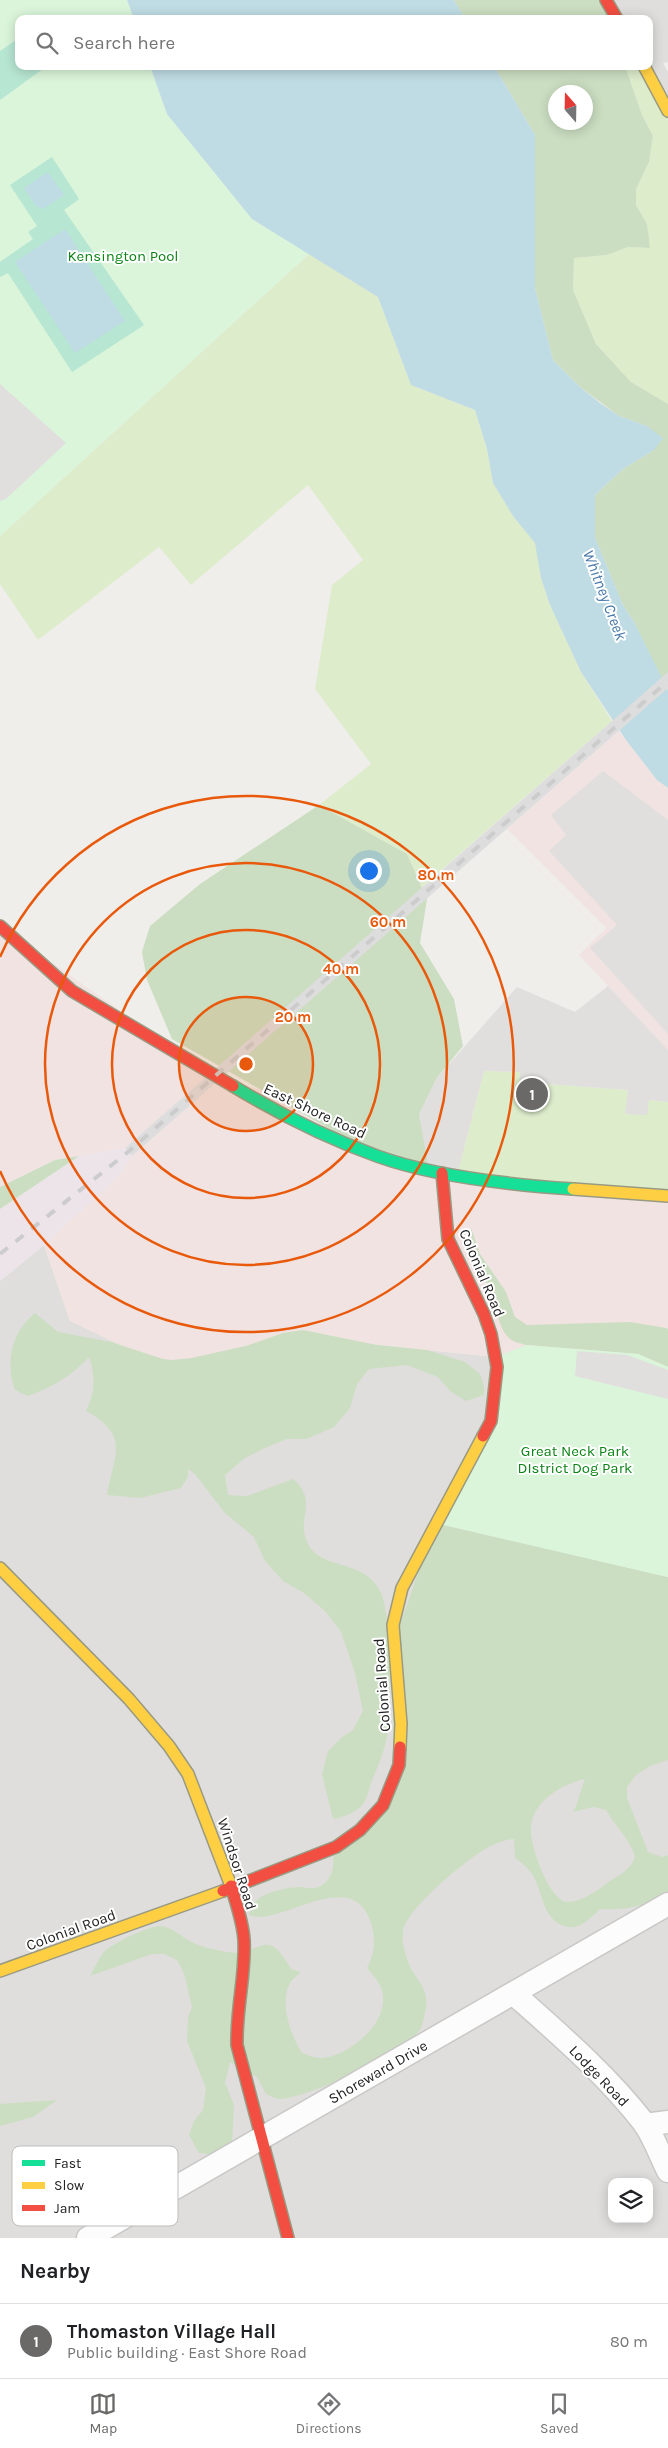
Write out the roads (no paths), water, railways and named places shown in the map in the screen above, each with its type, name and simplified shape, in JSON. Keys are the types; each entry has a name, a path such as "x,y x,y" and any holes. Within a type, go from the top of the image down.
{"street":[{"path":"606,0 615,15"},
{"path":"646,70 668,111"},
{"name":"East Shore Road","path":"0,926 72,991 250,1098 323,1134 379,1157 442,1173 554,1188 668,1196"},
{"name":"Colonial Road","path":"0,1971 232,1888 336,1848 360,1830 383,1805 399,1765 401,1724 392,1646 396,1605 402,1588 491,1421 498,1367 491,1334 484,1314 448,1239 442,1173"},
{"name":"Windsor Road","path":"0,1568 129,1699 169,1746 188,1774 198,1796 232,1888 244,1938 244,1956 236,2019 237,2045 288,2238"},
{"name":"Shoreward Drive","path":"178,2186 668,1904"},
{"name":"Lodge Road","path":"514,1994 584,2058 645,2125 668,2171"},
{"path":"645,2125 668,2122"},
{"name":"Shoreward Drive","path":"88,2238 109,2226"}],"water":[{"path":"127,0 454,0 463,15 133,15"},
{"name":"Whitney Creek","path":"151,70 496,70 535,135 535,288 553,360 580,387 600,403 619,416 647,426 663,438 654,450 623,469 595,495 595,538 623,605 634,622 668,690 668,788 657,780 626,740 581,672 550,605 541,578 535,543 513,516 493,483 487,449 475,410 411,385 378,297 252,219 167,114"},
{"path":"48,172 64,195 43,209 36,206 24,188"},
{"path":"65,229 125,321 75,353 15,262"}],"railway":[{"path":"0,1254 128,1152 668,681"}],"place":[{"name":"Thomaston Village Hall","path":"532,1094"}],"park label":[{"name":"Kensington Pool","path":"123,256"},
{"name":"Great Neck Park DIstrict Dog Park","path":"575,1460"}]}
